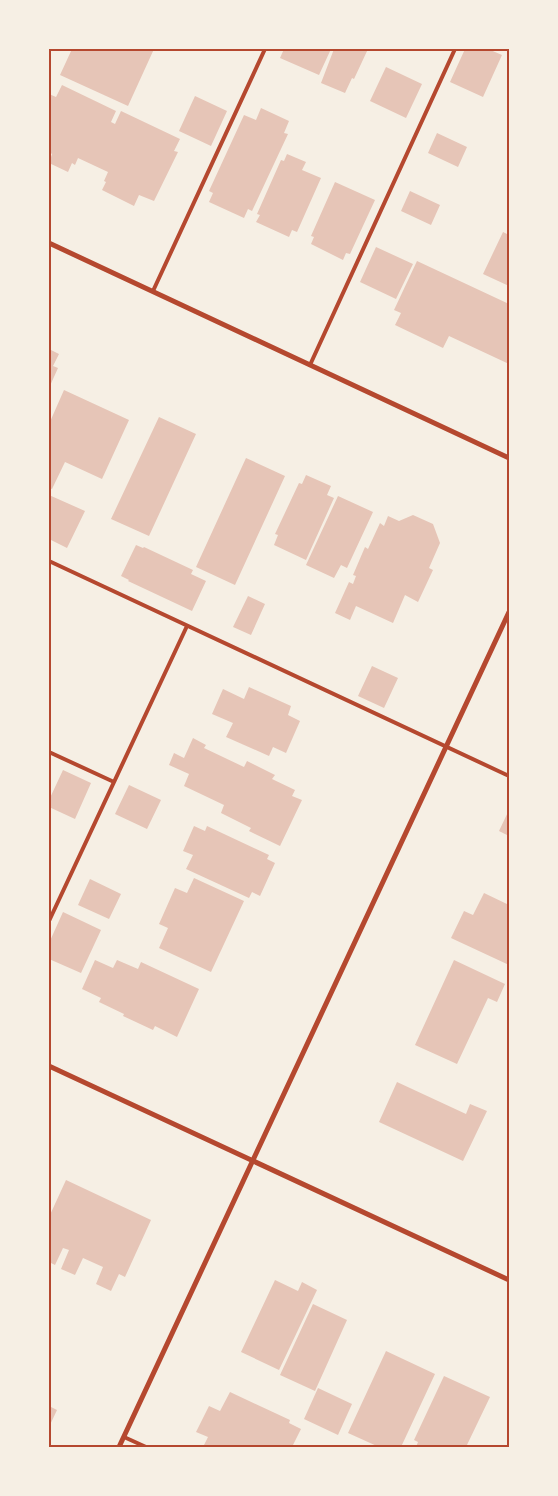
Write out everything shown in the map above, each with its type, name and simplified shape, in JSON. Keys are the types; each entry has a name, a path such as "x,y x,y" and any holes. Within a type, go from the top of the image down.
{"street":[{"path":"49,243 509,458"},
{"path":"119,1447 509,612"},
{"path":"49,1066 509,1280"}],"lane":[{"path":"153,292 265,49"},
{"path":"310,365 455,49"},
{"path":"49,561 509,776"},
{"path":"49,921 187,626"},
{"path":"49,752 114,782"},
{"path":"124,1437 146,1447"}],"building":[{"path":"72,49 154,49 128,106 60,75"},
{"path":"284,49 331,49 319,75 280,58"},
{"path":"334,49 368,49 345,93 321,83"},
{"path":"465,49 488,49 502,55 483,97 450,82"},
{"path":"386,67 422,84 406,118 370,101"},
{"path":"62,85 116,111 111,122 115,124 121,111 180,139 174,151 178,152 154,201 139,195 134,206 102,190 108,172 78,158 75,165 72,163 68,172 49,163 52,154 49,152 49,94 56,97"},
{"path":"195,96 227,111 211,146 179,131"},
{"path":"261,108 289,121 284,133 288,134 252,211 248,209 244,218 209,202 213,193 209,191 244,115 256,120"},
{"path":"437,133 467,147 458,167 428,153"},
{"path":"287,154 306,162 302,170 321,178 297,232 292,230 289,237 256,222 260,215 257,214 281,160 284,161"},
{"path":"335,182 375,200 350,254 346,253 343,260 311,244 314,237 311,236"},
{"path":"410,191 440,205 431,225 401,211"},
{"path":"503,232 509,235 509,286 483,274"},
{"path":"376,247 413,264 396,299 360,282"},
{"path":"417,261 509,304 509,364 449,336 443,348 395,325 401,313 394,310"},
{"path":"49,349 59,354 53,366 58,368 49,388"},
{"path":"64,390 129,420 102,479 65,462 52,489 49,488 49,424"},
{"path":"159,417 196,434 149,536 111,519"},
{"path":"246,458 285,476 235,585 196,567"},
{"path":"306,475 331,486 327,495 334,498 306,560 274,545 278,535 275,534 299,483 302,484"},
{"path":"49,495 85,511 67,548 49,539"},
{"path":"338,496 373,512 347,568 341,565 334,578 306,565"},
{"path":"413,515 433,524 440,543 429,568 433,570 418,602 405,595 393,623 356,606 350,620 335,613 349,582 353,584 356,576 353,575 365,547 368,549 380,523 384,526 388,516 399,521"},
{"path":"136,545 193,570 191,574 206,581 192,611 121,576"},
{"path":"248,596 265,604 251,635 233,627"},
{"path":"372,666 398,678 384,708 358,696"},
{"path":"249,687 291,706 288,715 300,721 286,753 273,747 269,756 226,737 233,723 212,714 223,689 244,699"},
{"path":"193,738 206,745 204,748 244,767 247,761 275,775 272,779 295,790 292,796 302,800 280,846 249,831 251,828 221,813 224,805 184,786 189,774 169,765 174,753 184,758"},
{"path":"63,770 91,783 75,819 49,807 49,800"},
{"path":"129,785 161,800 147,829 115,814"},
{"path":"509,810 509,836 499,831"},
{"path":"194,826 205,831 207,826 269,855 267,859 275,863 260,896 252,892 249,898 186,869 193,855 183,851"},
{"path":"194,878 244,901 211,972 159,948 168,928 159,924 175,888 187,893"},
{"path":"90,879 121,894 109,919 78,905"},
{"path":"484,893 509,905 509,965 451,938 464,911 473,915"},
{"path":"63,912 101,930 81,973 49,959 49,943"},
{"path":"95,960 113,968 117,960 138,969 141,962 199,989 177,1037 155,1026 153,1030 123,1016 124,1014 99,1002 101,998 82,989"},
{"path":"454,960 505,984 497,1002 488,998 457,1064 415,1045"},
{"path":"397,1082 466,1114 470,1104 487,1111 463,1161 379,1122"},
{"path":"66,1180 151,1220 125,1277 119,1274 111,1291 96,1284 103,1267 83,1258 75,1275 61,1269 69,1250 63,1248 55,1265 49,1262 49,1217"},
{"path":"275,1280 298,1291 302,1282 317,1290 279,1370 241,1352"},
{"path":"313,1304 347,1320 315,1391 280,1375"},
{"path":"386,1351 435,1374 401,1447 379,1447 348,1433"},
{"path":"444,1376 490,1397 466,1447 416,1447 418,1442 414,1440"},
{"path":"318,1388 352,1404 338,1435 304,1419"},
{"path":"230,1392 290,1420 289,1423 301,1429 292,1447 203,1447 208,1437 196,1432 209,1406 220,1411"},
{"path":"49,1406 57,1410 49,1427"}]}
